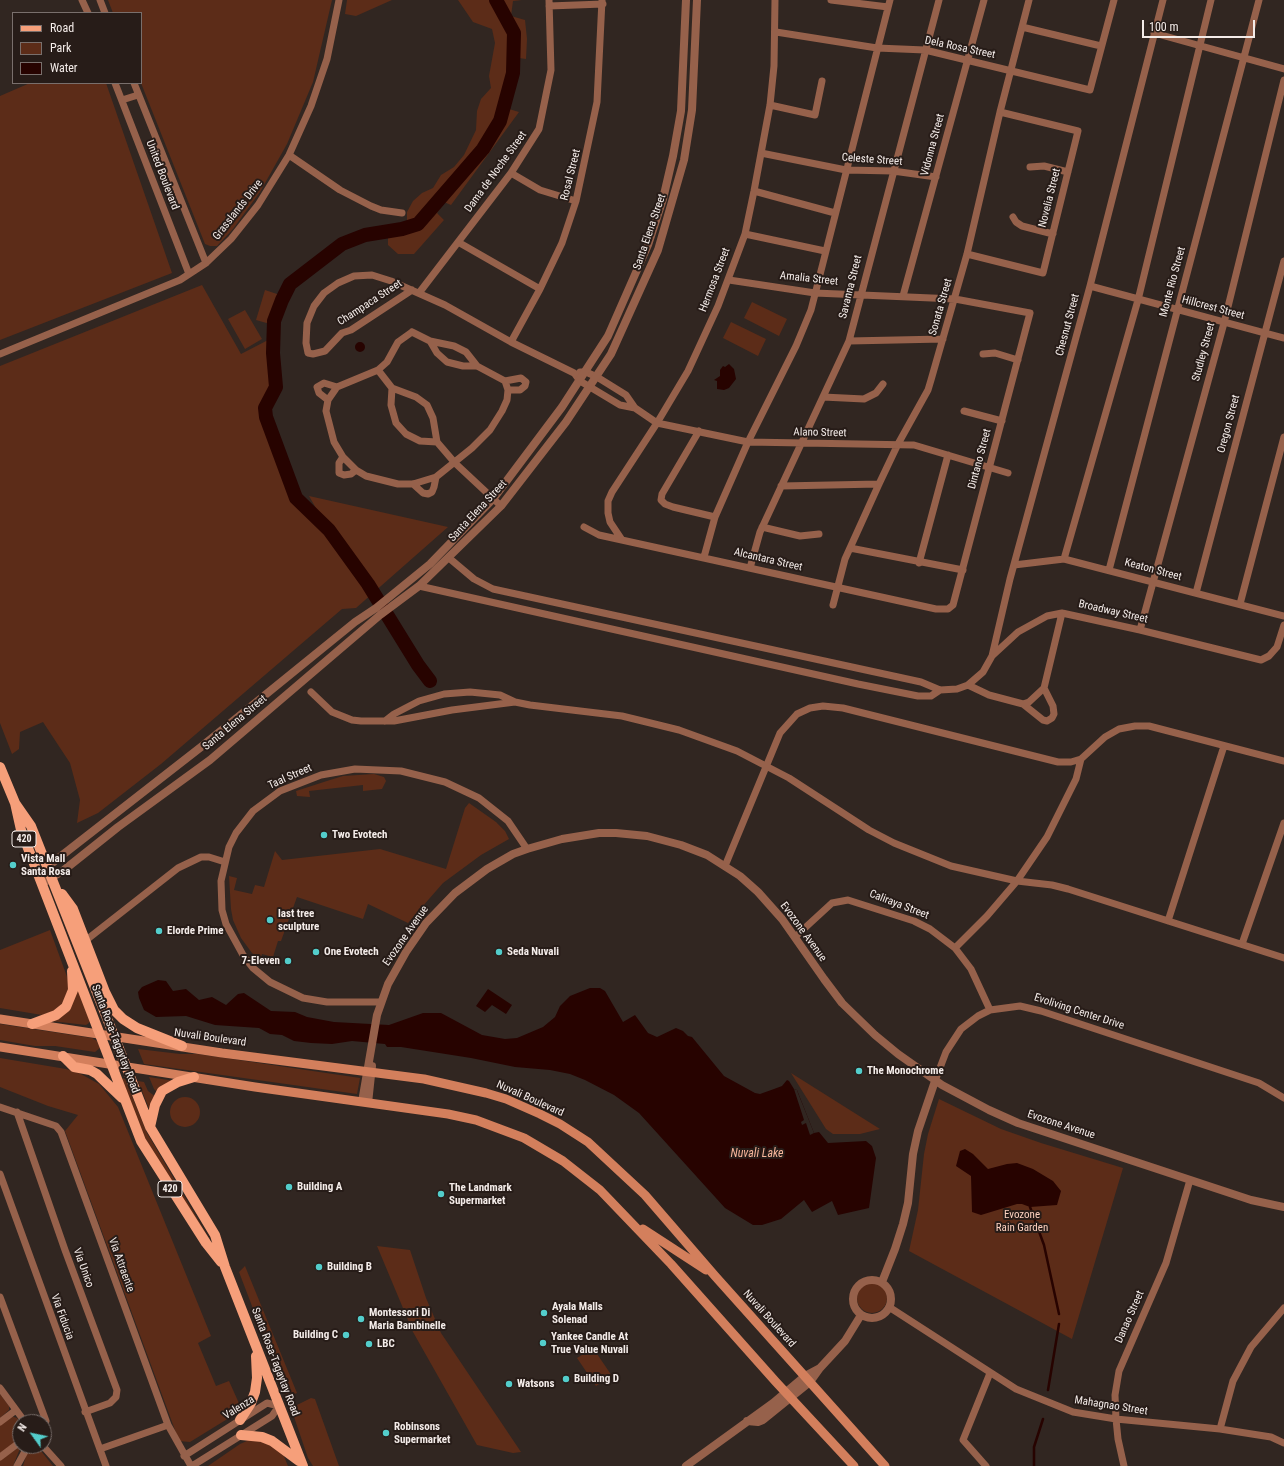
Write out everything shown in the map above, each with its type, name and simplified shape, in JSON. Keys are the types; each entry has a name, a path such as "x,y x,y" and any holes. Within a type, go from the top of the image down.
{"main road":[{"name":"Santa Rosa-Tagaytay Road","path":"0,767 15,803 21,830 112,1063 126,1104 147,1153 206,1243 225,1267"},
{"name":"Santa Rosa-Tagaytay Road","path":"15,803 31,826 150,1127 215,1235 225,1267 302,1465"},
{"path":"52,879 73,909 110,1002 118,1015 137,1028 182,1046"},
{"path":"32,1024 61,1012 70,1001 73,984 67,947"},
{"path":"94,962 95,988"},
{"name":"Nuvali Boulevard","path":"0,1019 114,1037 369,1073 424,1079 506,1099 560,1124 588,1142 645,1195 715,1276 885,1466"},
{"path":"0,1047 448,1114 476,1120 524,1138 553,1154 600,1190 631,1221 854,1466"},
{"path":"63,1056 74,1067 90,1070 98,1074 126,1104"},
{"path":"150,1127 155,1105 162,1091 178,1082 194,1077"},
{"path":"631,1221 715,1276"},
{"path":"240,1420 251,1403 255,1392 257,1370 255,1344"},
{"path":"241,1435 256,1436 272,1441 283,1448 302,1465"}],"street":[{"path":"82,0 88,12"},
{"path":"100,0 105,12"},
{"name":"Grasslands Drive","path":"0,354 170,285 206,263 241,227 276,179 311,106 328,59 338,0"},
{"name":"Santa Elena Street","path":"388,604 430,564 493,499 580,381 600,350 611,329 648,245 663,199 673,156 681,111 686,0"},
{"name":"Santa Elena Street","path":"42,884 52,879 118,827 210,760 378,611 419,586 501,506 591,387 611,354 636,300 658,250 673,202 684,160 692,110 697,0"},
{"name":"Hermosa Street","path":"622,540 610,522 608,501 612,492 657,423 688,370 729,280 745,234 770,105 776,32 775,0"},
{"path":"704,557 715,517 748,442 805,328 889,4 831,0"},
{"name":"Savanna Street","path":"750,568 762,527 849,342 860,294 939,0"},
{"name":"Vidonna Street","path":"904,296 984,0"},
{"name":"Sonata Street","path":"833,606 842,568 878,484 928,390 967,254 1000,112 1029,0"},
{"path":"1022,27 1101,46 1114,0"},
{"name":"Chesnut Street","path":"992,656 1014,565 1090,286 1163,0"},
{"path":"1064,559 1138,300 1211,0"},
{"name":"Monte Rio Street","path":"1109,570 1259,0"},
{"path":"549,3 603,2"},
{"name":"Rosal Street","path":"511,342 540,289 562,243 576,201 597,102 603,2"},
{"name":"Dama de Noche Street","path":"419,293 511,172 539,129 551,70 549,3"},
{"name":"Dela Rosa Street","path":"776,32 877,48 925,50 1090,90 1101,46"},
{"path":"1154,33 1284,68"},
{"name":"Studley Street","path":"1140,630 1152,581 1224,323 1284,80"},
{"path":"770,105 815,116 822,81"},
{"name":"United Boulevard","path":"115,84 189,274"},
{"name":"United Boulevard","path":"134,84 206,263"},
{"path":"122,100 138,95"},
{"name":"Novelia Street","path":"967,254 1043,273 1078,131 1000,112"},
{"name":"Celeste Street","path":"761,153 846,170 893,172 936,177"},
{"path":"289,154 340,190 371,206 382,210 402,213"},
{"path":"1030,167 1044,166 1068,172"},
{"path":"511,172 540,190 576,201"},
{"path":"754,191 835,213"},
{"path":"1012,217 1022,226 1053,234"},
{"path":"745,234 826,251"},
{"path":"458,242 540,289"},
{"name":"Oregon Street","path":"1196,592 1284,261"},
{"name":"Champaca Street","path":"372,275 412,290 351,330 342,333 325,351 313,354 308,353 306,349 307,323 314,306 324,292 338,283 354,276 372,275"},
{"name":"Amalia Street","path":"729,280 815,293 955,299 1030,313"},
{"name":"Hillcrest Street","path":"1090,286 1284,338"},
{"path":"412,290 445,305 511,342 574,373 580,381 620,404 635,408"},
{"name":"Dintano Street","path":"948,609 953,605 956,599 1030,313"},
{"path":"505,381 508,390 507,400 490,430 454,463 436,477 413,484 398,484 383,481 366,476 356,470 343,457 334,442 329,427 326,411 328,400 337,387 378,370 388,362 398,342 412,332 430,341 454,346 466,352 477,366 505,381 522,378 526,382 525,386 520,390 508,390"},
{"path":"849,342 943,339"},
{"path":"430,341 437,353 447,362 463,366 477,366"},
{"path":"983,354 995,353 1018,360"},
{"path":"378,370 392,388 416,397 427,406 433,418 437,442 454,463 501,506"},
{"path":"574,373 586,372 597,377 626,395 635,408"},
{"path":"328,400 319,394 317,387 324,383 337,387"},
{"path":"823,397 864,399 876,393 883,384"},
{"path":"392,388 390,405 396,423 406,434 420,441 437,442"},
{"name":"Alano Street","path":"635,408 657,423 748,442 914,445 1008,473"},
{"path":"964,411 1002,421"},
{"path":"699,431 662,494 661,500 673,508 715,517"},
{"path":"1240,604 1284,437"},
{"path":"919,563 948,455"},
{"path":"343,457 339,463 339,473 344,475 350,474 356,470"},
{"path":"413,484 423,493 428,494 432,492 434,488 436,477"},
{"path":"781,486 878,484"},
{"name":"Alcantara Street","path":"584,527 599,535 936,609 948,609"},
{"path":"762,527 800,536 819,534"},
{"path":"850,548 919,563 963,570"},
{"path":"449,558 474,579 493,589 921,682 940,690"},
{"name":"Keaton Street","path":"1014,565 1064,559 1284,616"},
{"name":"Broadway Street","path":"419,586 918,696 931,696 940,690 957,689 968,685 983,672 992,656 1018,632 1047,616 1062,613 1140,630 1261,660 1269,656 1277,647 1284,625"},
{"name":"Santa Elena Street","path":"47,867 200,747 355,622 378,611"},
{"path":"1023,704 1029,702 1044,688 1062,613"},
{"path":"720,652 724,638"},
{"path":"968,685 989,695 1023,704 1043,720 1047,721 1052,718 1054,714 1053,706 1044,688"},
{"path":"311,692 332,712 352,720 385,721 515,702 622,716 654,723 715,742 766,766 789,778 869,830 894,843 951,866 1017,882 1052,885 1284,958"},
{"path":"385,721 394,714 419,701 444,694 484,692 500,695 515,702"},
{"path":"725,866 780,733 797,714 810,708 823,706 843,708 1043,760 1066,762 1081,759 1105,737 1119,729 1135,726 1149,726 1284,761"},
{"path":"1168,921 1224,746"},
{"path":"200,747 210,760"},
{"path":"955,948 987,916 1017,882 1047,837 1076,779 1081,759"},
{"name":"Taal Street","path":"380,1002 314,1000 290,993 262,976 242,955 226,924 222,910 221,881 229,847 244,821 253,811 269,798 310,778 355,769 390,769 412,772 435,778 468,791 489,805 508,821 527,849"},
{"path":"1242,944 1284,823"},
{"name":"Evozone Avenue","path":"365,1102 371,1047 380,1002 388,984 406,952 436,911 455,893 480,874 513,854 527,849 576,836 616,833 648,836 681,845 725,866 740,876 758,892 782,919 842,1003 881,1040 935,1081 969,1100 1018,1123 1251,1200 1284,1207"},
{"path":"85,941 178,868 201,857 210,857 225,862"},
{"name":"Caliraya Street","path":"795,937 832,903 848,900 914,921 930,929 955,948 972,969 990,1010"},
{"name":"Evoliving Center Drive","path":"882,1282 903,1224 908,1203 913,1154 918,1131 946,1052 956,1035 969,1022 990,1010 1020,1006 1036,1009 1259,1083 1284,1098"},
{"name":"Via Attraente","path":"0,1108 17,1112 56,1126 61,1132 168,1425 184,1456 192,1466"},
{"name":"Via Unico","path":"17,1112 65,1250 118,1390 116,1398 110,1403 85,1412"},
{"name":"Via Fiducia","path":"0,1174 85,1412 106,1466"},
{"name":"Danao Street","path":"1124,1466 1118,1439 1116,1419 1115,1395 1119,1371 1166,1263 1190,1180"},
{"path":"868,1279 882,1282 891,1293 889,1307 885,1313 879,1317 867,1318 861,1315 853,1304 855,1289 860,1283 868,1279"},
{"path":"0,1297 43,1414"},
{"name":"Mahagnao Street","path":"889,1307 1016,1389 1073,1412 1116,1419 1220,1429 1271,1437 1284,1442"},
{"path":"1220,1429 1234,1381 1251,1347 1284,1308"},
{"path":"686,1466 747,1421 788,1395 820,1368 845,1341 861,1315"},
{"path":"986,1466 963,1440 990,1373"},
{"path":"0,1388 19,1414"},
{"name":"Valenza","path":"184,1456 267,1404 279,1406"},
{"path":"192,1466 272,1416 279,1406"},
{"path":"0,1422 16,1410"},
{"path":"100,1449 168,1425"},
{"path":"0,1457 12,1448"},
{"path":"17,1466 24,1454"},
{"path":"51,1454 61,1466"}],"green space":[{"path":"108,0 332,0 313,82 287,144 260,192 233,229 217,246 205,244 141,84 142,12 113,12"},
{"path":"347,0 392,0 356,16 345,14"},
{"path":"458,0 522,0 513,1 511,16 525,20 527,39 526,59 519,58 509,109 519,112 451,205 444,202 437,213 444,220 414,254 398,254 388,245 388,236 407,221 407,212 413,201 422,193 433,188 441,175 454,167 464,155 476,130 477,111 481,99 491,88 489,76 495,43 492,29 473,22"},
{"path":"28,84 106,84 172,273 0,340 0,96"},
{"path":"202,285 241,354 270,339 271,387 265,408 266,417 296,498 328,529 309,496 448,527 356,608 342,609 161,764 98,813 77,823 80,800 70,763 43,722 20,732 19,749 12,754 0,723 0,366"},
{"path":"265,290 280,295 270,324 256,320"},
{"path":"752,302 787,319 779,336 744,318"},
{"path":"245,310 262,339 245,349 228,319"},
{"path":"731,322 766,339 758,356 723,338"},
{"path":"374,774 384,777 386,781 382,789 363,791 363,785 309,791 310,797 297,796 296,791 343,776"},
{"path":"469,803 496,822 505,831 509,839 481,855 443,883 408,923 368,904 363,919 297,897 281,941 278,941 273,957 262,954 260,960 252,953 241,938 233,920 229,876 237,878 234,890 252,894 255,885 264,887 275,851 282,860 380,849 446,869 465,808"},
{"path":"50,930 70,985 60,1009 42,1015 0,1008 0,950"},
{"path":"77,987 90,1021 89,1023 86,1025 51,1021"},
{"path":"0,1024 92,1038 97,1041 100,1048 95,1052 55,1046 35,1046 0,1040"},
{"path":"138,1049 180,1054 198,1054 360,1078 357,1094 144,1064"},
{"path":"0,1058 66,1069 79,1073 99,1084 118,1107 211,1336 198,1343 216,1386 229,1381 242,1410 190,1442 179,1441 65,1131 78,1115 48,1106 0,1087"},
{"path":"791,1073 880,1129 860,1134 833,1134 826,1129"},
{"path":"149,1077 175,1081 158,1093 154,1089"},
{"path":"123,1078 125,1079 147,1133 213,1245 143,1135 122,1080"},
{"path":"138,1081 144,1082 148,1091 156,1097 150,1111"},
{"path":"185,1097 196,1101 200,1112 196,1123 185,1127 174,1123 170,1112 174,1101"},
{"name":"Evozone Rain Garden","path":"939,1099 1001,1129 1123,1168 1072,1339 909,1251 918,1210 924,1154 928,1134"},
{"path":"377,1246 410,1250 426,1298 441,1333 521,1452 513,1453 477,1445 413,1332"},
{"path":"245,1266 297,1393 289,1396 286,1395 239,1272"},
{"path":"872,1283 878,1284 886,1292 886,1304 878,1312 872,1313 866,1312 858,1304 857,1298 858,1292 866,1284"},
{"path":"593,1348 612,1376 596,1386 577,1358"},
{"path":"0,1394 9,1406 9,1410 0,1418"},
{"path":"311,1398 315,1399 339,1466 313,1466 308,1458 291,1408"},
{"path":"12,1416 12,1444 0,1454 0,1425"},
{"path":"249,1440 262,1441 272,1444 283,1454 288,1466 208,1466 240,1444"},
{"path":"12,1452 12,1454 18,1454 13,1466 0,1466 0,1460"},
{"path":"27,1454 43,1454 53,1466 23,1466"}],"water":[{"path":"358,342 362,342 364,343 364,351 358,352 355,349 355,345"},
{"path":"729,364 734,369 736,379 729,388 724,390 717,389 717,381 714,380 720,376 720,370 723,366 725,367"},
{"name":"Nuvali Lake","path":"158,980 166,981 173,991 186,989 199,1000 212,997 226,1005 238,994 244,993 271,1011 295,1012 307,1017 334,1022 389,1025 423,1013 441,1013 482,1035 505,1039 517,1038 543,1027 555,1017 560,1006 570,996 590,988 600,988 605,991 623,1022 635,1015 648,1033 657,1037 676,1028 683,1031 688,1036 692,1037 724,1076 755,1093 760,1094 782,1086 787,1080 789,1081 794,1089 797,1090 814,1133 819,1132 828,1143 866,1141 872,1146 876,1158 869,1208 838,1215 832,1201 812,1212 804,1200 781,1219 762,1225 753,1225 725,1208 639,1113 614,1095 585,1080 570,1074 550,1070 515,1067 471,1058 401,1047 387,1047 385,1044 352,1041 332,1044 294,1041 282,1035 270,1034 259,1028 215,1025 186,1016 156,1017 144,1010 138,992 142,987"},
{"path":"488,989 512,1005 506,1014 492,1005 485,1012 476,1006"},
{"path":"965,1149 973,1154 988,1169 1017,1163 1033,1169 1053,1181 1061,1191 1057,1205 1030,1207 1017,1204 981,1215 972,1212 971,1176 956,1166 960,1151"}],"pier":[{"path":"794,1089 797,1090 814,1133 810,1135 806,1123 802,1125 801,1122 804,1120"}],"waterway":[{"path":"430,681 418,665 368,584 329,530 296,498 266,417 265,408 276,387 273,353 274,321 290,284 342,244 365,235 402,229 418,224 483,149 500,121 513,73 514,33 496,0"},
{"path":"1030,1207 1044,1245 1059,1314"},
{"path":"1048,1390 1059,1324"},
{"path":"1034,1466 1034,1447 1043,1419"}],"place":[{"name":"Two Evotech","path":"324,835"},
{"name":"Vista Mall Santa Rosa","path":"13,865"},
{"name":"last tree sculpture","path":"270,920"},
{"name":"Elorde Prime","path":"159,931"},
{"name":"One Evotech","path":"316,952"},
{"name":"Seda Nuvali","path":"499,952"},
{"name":"7-Eleven","path":"288,961"},
{"name":"The Monochrome","path":"859,1071"},
{"name":"Building A","path":"289,1187"},
{"name":"The Landmark Supermarket","path":"441,1194"},
{"name":"Building B","path":"319,1267"},
{"name":"Ayala Malls Solenad","path":"544,1313"},
{"name":"Montessori Di Maria Bambinelle","path":"361,1319"},
{"name":"Building C","path":"346,1335"},
{"name":"Yankee Candle At True Value Nuvali","path":"543,1343"},
{"name":"LBC","path":"369,1344"},
{"name":"Building D","path":"566,1379"},
{"name":"Watsons","path":"509,1384"},
{"name":"Robinsons Supermarket","path":"386,1433"}]}
